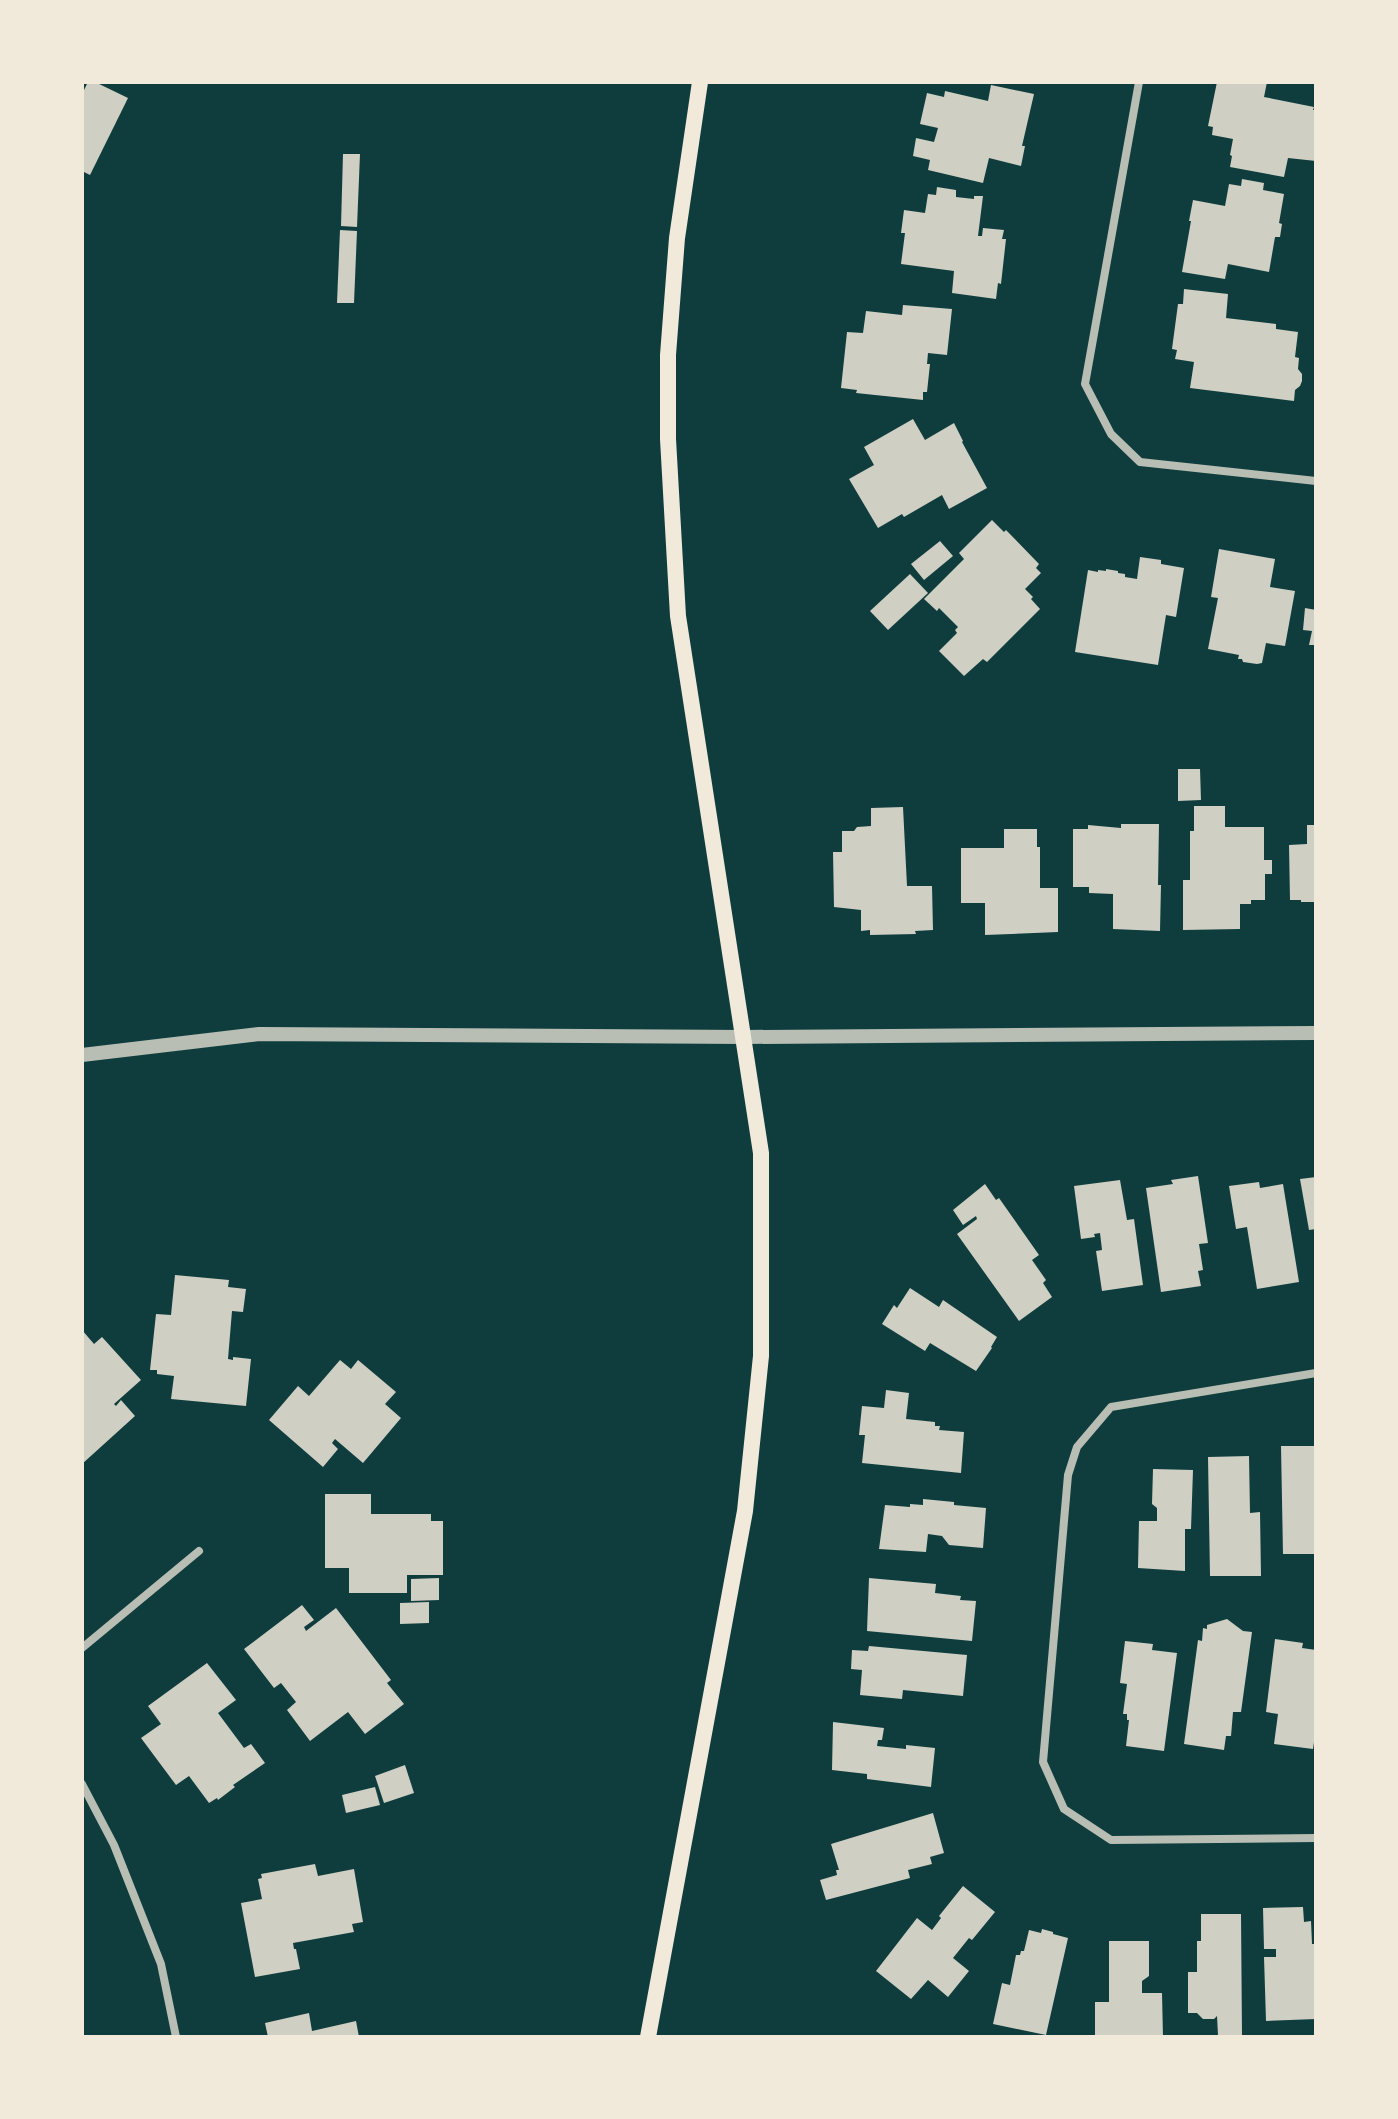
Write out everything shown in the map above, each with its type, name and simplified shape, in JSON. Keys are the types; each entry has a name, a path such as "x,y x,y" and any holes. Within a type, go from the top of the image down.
{"main road":[{"path":"648,2037 745,1511 761,1356 761,1153 678,616 668,439 668,355 677,238 700,82"}],"street":[{"path":"1139,82 1085,384 1111,434 1140,462 1316,481"},
{"path":"82,1055 259,1034 745,1037 1316,1033"},
{"path":"1316,1373 1111,1407 1077,1447 1068,1475 1043,1762 1064,1809 1111,1840 1316,1838"},
{"path":"82,1648 199,1551"},
{"path":"82,1784 114,1845 161,1964 176,2037"}],"building":[{"path":"88,82 95,82 128,98 90,175 82,171 82,94"},
{"path":"1217,82 1267,82 1264,97 1314,107 1316,161 1288,158 1284,177 1230,167 1233,139 1212,135 1213,127 1208,126"},
{"path":"991,85 1034,94 1022,146 1025,146 1021,166 989,158 983,183 928,170 930,160 913,156 916,138 934,142 938,128 920,124 927,93 944,97 945,91 988,101"},
{"path":"343,154 360,154 357,227 341,226"},
{"path":"1242,179 1264,183 1263,190 1284,194 1280,237 1275,237 1269,272 1228,264 1225,279 1182,272 1193,200 1225,206 1229,184 1241,186"},
{"path":"937,187 956,190 956,197 974,199 974,196 983,196 978,236 982,236 983,228 1004,230 1002,239 1006,239 1001,284 998,283 996,299 952,293 954,271 901,264 904,210 925,213 928,194 936,195"},
{"path":"340,230 357,231 354,303 337,303"},
{"path":"1184,289 1228,294 1226,318 1276,324 1276,329 1298,332 1295,357 1299,358 1298,369 1302,381 1295,390 1294,401 1190,388 1194,362 1175,359 1177,350 1172,349 1178,304 1183,304"},
{"path":"903,305 952,309 947,355 928,353 927,364 930,364 923,400 856,393 857,390 841,388 847,332 863,333 866,311 902,315"},
{"path":"913,419 925,440 954,423 987,488 949,509 942,495 878,528 849,479 874,465 864,447"},
{"path":"992,520 1039,564 1036,568 1041,573 1025,589 1040,609 987,662 983,659 964,676 939,651 957,633 955,630 958,627 939,608 937,611 924,599 964,559 959,553"},
{"path":"940,541 953,556 924,580 911,564"},
{"path":"1219,549 1275,559 1270,587 1295,591 1285,646 1266,643 1262,663 1243,662 1238,659 1239,655 1208,649 1218,598 1211,597"},
{"path":"1140,557 1184,568 1176,617 1166,615 1158,665 1075,652 1088,570 1118,571 1125,577 1137,579"},
{"path":"910,574 928,593 888,630 870,611"},
{"path":"1305,608 1316,610 1316,645 1309,645 1312,631 1303,630"},
{"path":"1178,769 1200,769 1201,800 1178,801"},
{"path":"1194,806 1225,806 1225,827 1264,827 1264,860 1272,860 1272,874 1265,874 1265,900 1240,904 1240,929 1183,930 1183,880 1190,880 1190,831 1194,831"},
{"path":"903,807 907,886 932,886 933,930 915,931 916,934 870,935 870,930 861,931 861,910 834,907 833,852 842,852 842,831 871,826 871,808"},
{"path":"1121,824 1159,824 1160,931 1113,929 1113,894 1089,893 1089,887 1073,887 1073,829 1088,829 1088,825 1121,828"},
{"path":"1307,825 1316,825 1316,902 1290,900 1289,845 1307,844"},
{"path":"1004,829 1037,829 1040,888 1058,888 1058,932 985,935 985,903 961,903 961,848 1004,848"},
{"path":"1198,1176 1208,1243 1199,1244 1203,1270 1198,1271 1201,1286 1161,1292 1146,1188"},
{"path":"1316,1177 1316,1229 1309,1230 1300,1179"},
{"path":"1120,1180 1127,1220 1134,1219 1143,1285 1102,1291 1096,1251 1102,1250 1100,1233 1081,1239 1074,1186"},
{"path":"1259,1182 1260,1188 1283,1184 1299,1282 1257,1289 1247,1227 1236,1229 1229,1186"},
{"path":"985,1184 996,1200 999,1198 1039,1255 1032,1260 1046,1280 1043,1283 1052,1297 1019,1321 957,1234 977,1219 976,1216 963,1225 953,1210"},
{"path":"175,1275 229,1280 228,1287 246,1289 243,1312 232,1311 228,1359 251,1359 246,1406 171,1399 174,1376 150,1370 156,1314 171,1315"},
{"path":"910,1288 939,1307 943,1300 997,1337 976,1371 930,1343 925,1351 882,1324"},
{"path":"82,1330 94,1344 102,1337 141,1380 114,1404 116,1406 121,1400 135,1416 82,1464"},
{"path":"340,1360 351,1369 358,1360 396,1392 385,1404 401,1418 363,1463 335,1439 332,1443 338,1449 323,1467 269,1420 298,1386 309,1396"},
{"path":"886,1390 909,1393 906,1419 935,1422 935,1426 940,1426 939,1430 964,1432 961,1473 862,1463 865,1435 859,1435 862,1406 884,1408"},
{"path":"1281,1446 1316,1446 1316,1554 1283,1554"},
{"path":"1249,1456 1250,1513 1260,1512 1261,1576 1210,1576 1208,1457"},
{"path":"1153,1469 1193,1470 1191,1529 1185,1529 1185,1571 1138,1568 1139,1521 1157,1521 1157,1508 1152,1504"},
{"path":"325,1494 371,1494 371,1514 431,1514 431,1521 443,1521 443,1575 407,1575 407,1593 349,1593 349,1568 325,1568"},
{"path":"923,1499 986,1508 983,1548 949,1545 942,1536 928,1534 926,1552 879,1549 885,1505 923,1505"},
{"path":"439,1578 439,1600 411,1601 411,1579"},
{"path":"869,1578 936,1584 935,1593 976,1601 972,1641 867,1631"},
{"path":"429,1602 429,1623 400,1624 400,1603"},
{"path":"302,1605 314,1620 304,1627 306,1631 336,1608 391,1680 387,1683 404,1704 365,1734 348,1712 310,1741 287,1710 296,1702 281,1683 274,1688 244,1649"},
{"path":"1227,1619 1243,1631 1252,1632 1241,1712 1233,1712 1231,1736 1226,1736 1224,1750 1184,1744 1198,1640 1202,1641 1203,1628 1207,1629 1207,1625"},
{"path":"1275,1639 1303,1643 1302,1648 1316,1650 1313,1749 1274,1744 1278,1714 1266,1712"},
{"path":"1125,1641 1153,1644 1152,1650 1177,1653 1164,1751 1126,1746 1129,1720 1127,1714 1123,1714 1127,1684 1120,1683"},
{"path":"869,1646 967,1655 963,1696 903,1690 902,1699 860,1695 862,1670 851,1669 852,1650 868,1651"},
{"path":"207,1663 236,1700 218,1713 244,1748 251,1744 265,1763 233,1785 235,1787 218,1800 209,1803 189,1776 176,1785 141,1738 161,1724 148,1706"},
{"path":"833,1722 884,1728 882,1740 878,1740 877,1746 935,1748 931,1787 867,1779 867,1774 832,1770"},
{"path":"405,1765 414,1793 384,1803 375,1776"},
{"path":"375,1787 380,1805 346,1813 342,1795"},
{"path":"933,1813 944,1853 930,1857 932,1864 908,1870 910,1878 826,1900 820,1880 837,1875 836,1870 839,1870 831,1844"},
{"path":"315,1864 318,1876 354,1869 363,1922 352,1924 354,1932 293,1943 300,1969 255,1977 241,1903 262,1899 258,1879 262,1878 261,1874"},
{"path":"963,1886 995,1912 953,1958 969,1971 948,1997 928,1980 911,1999 876,1971 917,1918 932,1930"},
{"path":"1303,1907 1304,1922 1311,1921 1312,1944 1316,1944 1316,2019 1266,2021 1264,1957 1276,1957 1276,1949 1264,1949 1263,1908"},
{"path":"1201,1914 1241,1914 1242,2035 1218,2035 1217,2016 1203,2019 1197,2013 1188,2013 1188,1972 1197,1972"},
{"path":"1042,1929 1068,1938 1046,2035 993,2024 1002,1983 1010,1985 1016,1955 1024,1951 1029,1930 1041,1933"},
{"path":"1109,1941 1149,1941 1149,1976 1142,1981 1142,1993 1162,1993 1163,2037 1095,2037 1095,2002 1109,2002"},
{"path":"309,2013 312,2031 356,2021 359,2037 268,2037 265,2023"}]}
